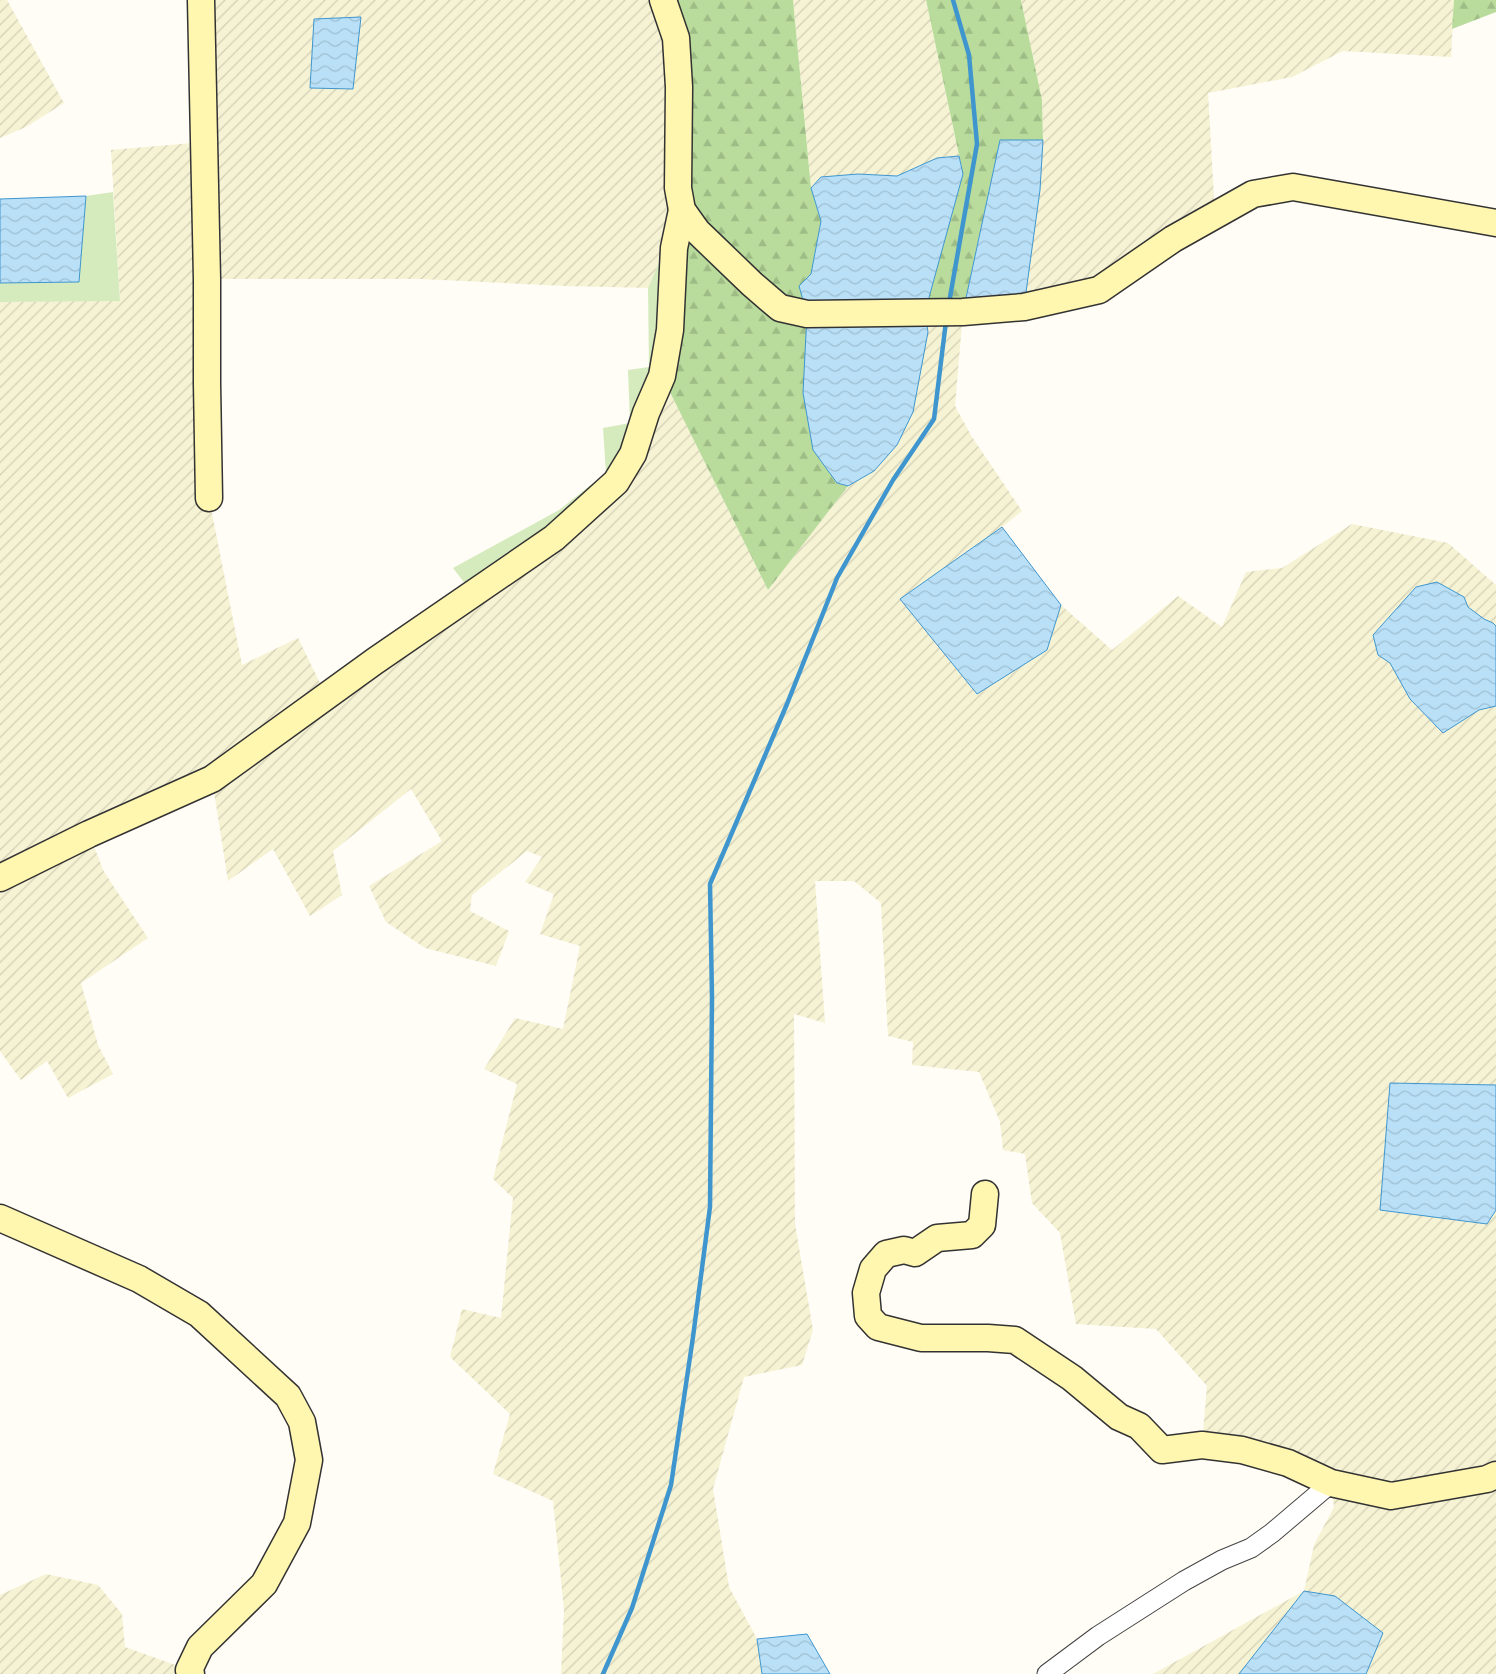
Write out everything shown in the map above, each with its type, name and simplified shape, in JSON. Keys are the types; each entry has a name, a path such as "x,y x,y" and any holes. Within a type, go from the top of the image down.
{"street":[{"path":"201,0 207,279 209,498"},
{"path":"0,878 89,834 212,779 375,661 554,538 616,482 633,454 646,413 662,376 670,330 674,248 682,210 678,188 679,87 676,38 663,0"},
{"path":"682,210 697,231 780,308 807,314 963,312 1024,307 1099,290 1173,239 1253,194 1293,187 1496,223"},
{"path":"985,1194 982,1225 972,1235 937,1238 915,1253 904,1250 886,1254 872,1269 866,1293 868,1316 878,1327 922,1338 1015,1340 1072,1378 1119,1417 1139,1426 1162,1450 1202,1446 1242,1450 1288,1464 1331,1483 1391,1496 1487,1479 1496,1475"},
{"path":"0,1218 139,1280 199,1314 288,1396 302,1422 309,1460 297,1523 264,1584 200,1647 189,1670 191,1674"},
{"path":"1047,1674 1098,1636 1184,1581 1222,1560 1251,1548 1272,1533 1331,1483"}],"shaded area":[{"path":"0,0 7,0 64,103 26,127 0,138"},
{"path":"201,0 663,0 682,210 648,288 421,279 207,279 209,498 242,665 298,638 327,697 594,502 662,376 768,590 848,486 874,471 925,312 963,312 955,406 972,437 1022,511 900,599 1047,650 1061,605 1112,650 1178,596 1222,627 1246,572 1282,568 1352,524 1448,543 1496,585 1496,1674 1153,1674 1304,1591 1314,1545 1334,1507 1331,1483 1202,1445 1207,1386 1156,1329 1076,1324 1060,1233 1032,1203 1025,1154 1003,1150 1000,1122 979,1072 912,1065 913,1042 888,1036 881,903 854,881 815,881 825,1023 794,1014 795,1224 813,1330 802,1365 744,1377 713,1489 729,1587 757,1639 762,1674 561,1674 564,1610 553,1501 493,1474 510,1414 450,1357 462,1309 501,1318 513,1198 493,1179 517,1084 484,1069 515,1018 563,1029 580,946 540,934 554,894 525,882 542,857 527,851 472,895 470,911 509,931 496,966 425,948 386,922 369,886 442,841 411,789 333,851 342,895 310,916 273,849 228,881 212,779 89,834 104,872 148,938 81,983 98,1045 113,1074 68,1098 47,1061 21,1080 0,1051 0,302 120,300 111,150 204,142"},
{"path":"793,0 926,0 959,156 937,158 897,176 858,174 822,177 811,188"},
{"path":"1021,0 1454,0 1451,57 1343,51 1292,77 1208,93 1215,215 1099,290 1024,307 1040,190 1043,140 1042,100"},
{"path":"46,1574 98,1585 122,1614 125,1647 189,1670 191,1674 0,1674 0,1595"}],"green space":[{"path":"663,0 793,0 811,188 821,221 811,274 803,393 837,483 848,486 768,590 662,376 673,289"},
{"path":"926,0 1021,0 1042,100 1043,140 1000,140 963,312 925,312 963,174"},
{"path":"1454,0 1496,0 1496,12 1452,29"},
{"path":"113,192 120,301 0,302 0,283 78,282 86,196"},
{"path":"682,210 673,289 633,454 473,594 453,568 559,510 606,473 603,428 630,423 628,370 649,367 648,288"}],"water":[{"path":"361,17 353,89 310,88 314,19"},
{"path":"1000,140 1043,140 1040,190 1024,307 963,312"},
{"path":"959,156 963,174 925,312 928,332 913,412 897,445 874,471 848,486 837,483 813,450 803,393 807,314 799,286 811,274 821,221 811,188 821,177 858,174 897,176 937,158"},
{"path":"86,196 79,282 0,283 0,199"},
{"path":"1002,527 1061,605 1047,650 977,694 900,599"},
{"path":"1437,582 1464,597 1468,607 1496,626 1496,706 1479,710 1443,733 1410,699 1390,663 1378,655 1373,635 1416,587"},
{"path":"1390,1083 1496,1085 1496,1210 1487,1224 1380,1210"},
{"path":"1304,1591 1335,1596 1383,1633 1366,1674 1239,1674"},
{"path":"807,1634 830,1674 762,1674 757,1639"}],"waterway":[{"path":"949,303 977,144 969,55 953,0"},
{"path":"603,1674 632,1608 671,1485 693,1337 710,1207 712,998 710,884 787,704 837,578 893,480 934,419 946,321"}]}
